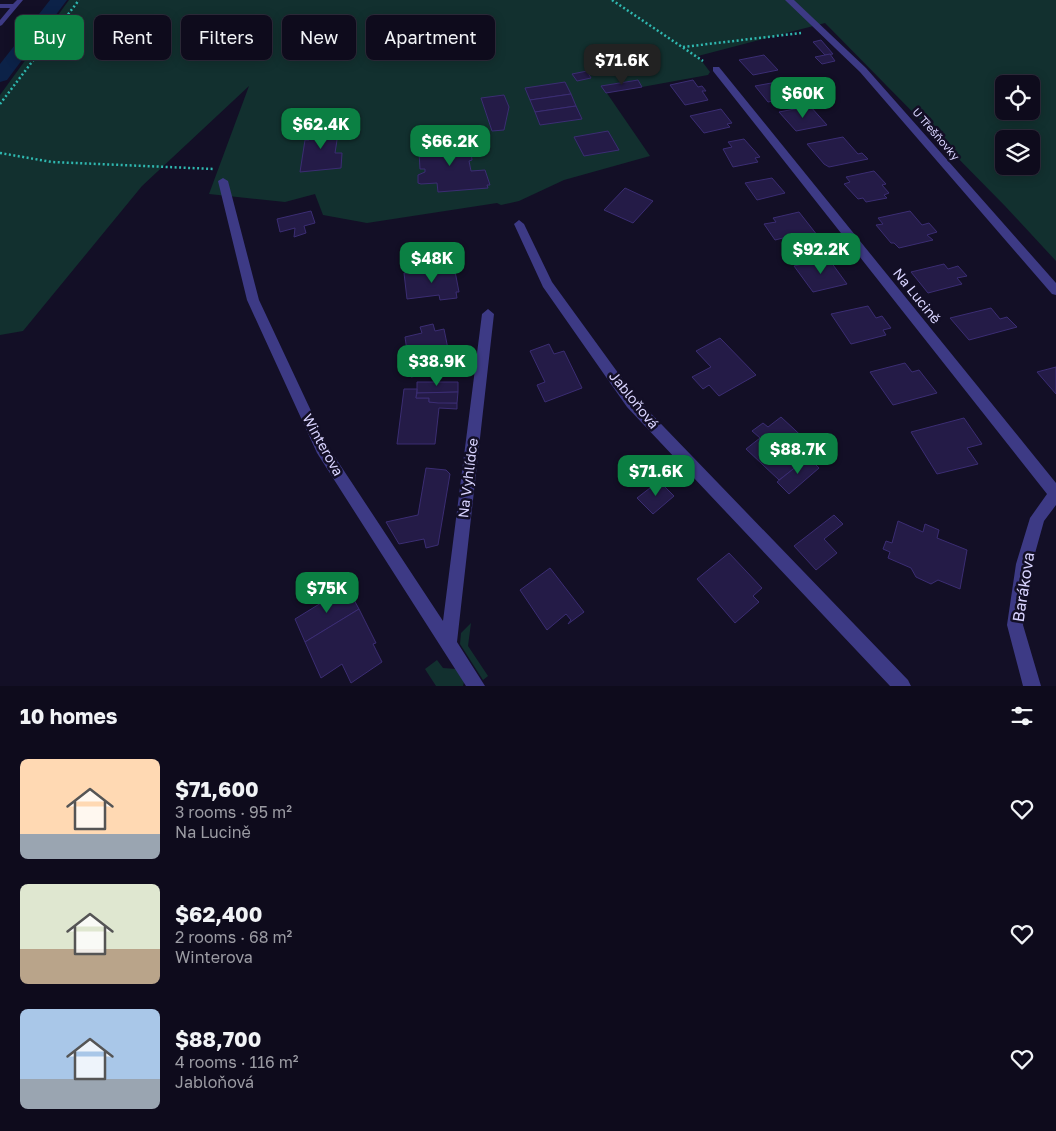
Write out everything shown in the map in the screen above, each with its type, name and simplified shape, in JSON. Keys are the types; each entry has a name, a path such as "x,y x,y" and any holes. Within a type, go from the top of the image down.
{"street":[{"name":"U Třešňovky","path":"789,0 863,70 1056,290"},
{"name":"Na Lucině","path":"716,70 1056,494"},
{"name":"Winterova","path":"222,181 252,300 322,449 476,686"},
{"name":"Jabloňová","path":"519,224 547,284 632,403 902,686"},
{"name":"Na Vyhlídce","path":"449,642 488,314"},
{"name":"Barákova","path":"1032,686 1015,625 1024,564 1037,518 1056,494"}],"lane":[{"path":"0,6 18,3"},
{"path":"0,24 18,3"}],"path":[{"path":"0,104 79,0"},
{"path":"612,0 716,70"},
{"path":"683,47 822,31"},
{"path":"0,153 52,162 215,169 222,181"}],"green space":[{"path":"69,0 1056,0 1056,261 1005,206 825,23 698,56 710,72 708,75 642,87 637,80 602,86 650,156 564,180 519,201 367,223 323,215 315,194 285,202 209,194 249,86 142,186 23,331 0,335 0,95 25,60 84,60 84,15 58,15"},
{"path":"471,623 468,646 488,676 483,680 460,644 461,633"},
{"path":"437,660 443,668 456,669 464,682 463,686 436,686 425,669"}],"building":[{"path":"821,40 833,54 825,55 813,42"},
{"path":"830,54 835,61 822,64 815,57"},
{"path":"764,55 778,70 753,75 739,60"},
{"path":"587,71 591,78 577,81 572,74"},
{"path":"638,80 642,87 606,93 601,86"},
{"path":"693,80 698,87 702,86 706,91 702,91 708,100 685,105 670,85"},
{"path":"565,82 571,94 530,100 525,88"},
{"path":"777,82 786,92 789,91 796,97 768,102 755,86"},
{"path":"571,94 576,106 535,112 530,100"},
{"path":"504,95 509,107 504,130 492,131 481,98"},
{"path":"576,106 582,119 540,125 535,112"},
{"path":"810,106 827,125 796,131 779,112"},
{"path":"721,109 732,123 727,124 730,127 704,133 690,116"},
{"path":"339,127 335,153 342,153 341,168 300,172 305,140 309,140 311,128"},
{"path":"608,131 619,150 584,156 574,137"},
{"path":"441,137 446,137 461,146 470,145 472,160 469,161 471,171 485,170 490,185 487,185 488,188 438,192 437,183 418,183 418,175 425,172 425,169 420,169 419,152 425,152 429,149 426,145"},
{"path":"843,137 858,154 862,153 868,159 829,167 824,164 807,144"},
{"path":"744,139 760,157 755,158 758,162 733,167 723,149 732,147 728,142"},
{"path":"874,171 886,184 882,185 889,193 884,195 887,198 866,202 863,198 858,199 844,184 850,182 846,177"},
{"path":"772,178 785,193 757,200 745,183"},
{"path":"625,188 653,201 633,223 604,210"},
{"path":"311,211 315,223 304,226 306,233 294,237 295,228 280,232 277,219"},
{"path":"910,211 922,225 929,223 937,232 927,235 933,240 899,248 894,243 891,243 876,225 883,224 878,218"},
{"path":"799,212 821,240 793,246 787,237 775,240 764,224 776,222 773,218"},
{"path":"828,258 847,284 813,292 794,266"},
{"path":"944,264 948,269 958,266 967,276 957,278 962,284 928,293 911,272"},
{"path":"454,266 459,292 456,292 457,298 440,300 439,295 407,299 404,273"},
{"path":"868,306 876,318 882,316 891,328 883,330 886,335 851,344 831,314"},
{"path":"991,308 1000,319 1007,317 1017,327 969,340 950,318"},
{"path":"433,324 435,331 444,329 450,359 409,365 405,337 422,333 420,327"},
{"path":"720,338 756,375 719,396 709,385 703,389 692,377 711,367 696,351"},
{"path":"549,344 554,354 564,351 582,388 545,402 537,385 545,382 530,351"},
{"path":"450,359 452,370 411,377 409,365"},
{"path":"905,363 912,372 919,370 937,393 893,405 870,372"},
{"path":"1056,367 1056,394 1037,372"},
{"path":"417,382 458,382 458,392 417,393"},
{"path":"404,389 417,389 416,398 429,398 429,402 457,403 457,409 439,408 435,444 397,444"},
{"path":"458,392 457,403 429,402 429,398 416,398 417,393"},
{"path":"781,417 809,443 797,452 805,460 779,480 746,449 760,438 752,431 763,423 768,427"},
{"path":"964,418 982,444 967,448 978,464 937,474 911,432"},
{"path":"808,457 819,468 789,494 777,482"},
{"path":"426,468 446,470 450,474 438,545 426,548 424,539 399,544 386,522 418,515"},
{"path":"659,481 674,496 653,514 637,498"},
{"path":"834,515 843,524 824,539 837,553 816,570 794,546"},
{"path":"898,521 923,532 925,524 939,530 937,538 967,550 960,589 938,580 931,584 916,577 911,568 888,558 890,552 883,549 886,541 892,543"},
{"path":"729,553 762,588 753,596 759,602 735,623 697,579"},
{"path":"550,568 584,612 568,624 571,620 566,614 547,630 520,590"},
{"path":"347,587 359,609 305,642 295,619"},
{"path":"359,609 376,643 373,644 382,662 351,683 342,664 321,678 305,642"}],"waterway":[{"path":"0,76 59,0"}]}
